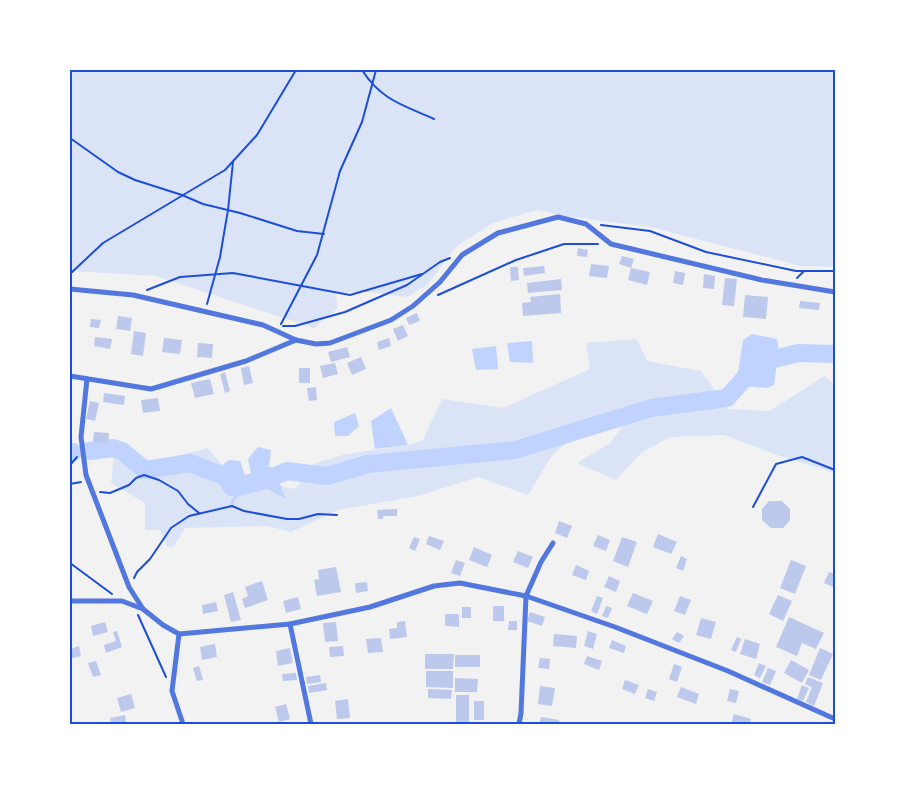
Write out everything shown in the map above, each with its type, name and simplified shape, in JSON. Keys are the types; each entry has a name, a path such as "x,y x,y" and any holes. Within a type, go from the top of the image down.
{"street":[{"path":"70,289 133,296 263,325 296,340 316,344 330,343 391,320 412,306 440,282 462,255 498,233 558,217 586,224 611,244 762,280 835,292"},
{"path":"70,376 152,389 246,362 296,340"},
{"path":"87,380 81,437 88,480 129,587 143,609 163,625 179,634 290,624 370,607 434,586 460,583 526,596 615,627 728,671 835,719"},
{"path":"519,724 526,596 541,562 554,543"},
{"path":"70,601 122,601 143,609"},
{"path":"290,624 311,724"},
{"path":"179,634 172,691 183,724"}],"path":[{"path":"70,274 103,244 226,170 257,135 296,70"},
{"path":"362,70 372,85 395,103 434,119"},
{"path":"376,70 362,122 340,171 324,234 316,255 281,326 295,326 345,312 407,285 440,262 462,255"},
{"path":"70,138 118,172 135,180 203,204 297,231 324,234"},
{"path":"205,312 228,210 233,162"},
{"path":"586,224 650,231 706,252 796,271 835,270"},
{"path":"438,294 516,260 564,244 611,244"},
{"path":"133,296 180,277 233,273 350,296 422,274"},
{"path":"753,508 776,464 802,457 835,470"},
{"path":"93,492 110,493 129,485 136,478 144,475 178,490 188,504 200,513"},
{"path":"70,484 88,480"},
{"path":"129,587 137,572 150,559 171,528 189,516 232,506 244,512 286,519 299,519 318,514 337,515"},
{"path":"70,562 122,601"},
{"path":"134,606 172,691"}],"shaded area":[{"path":"70,70 835,70 835,267 801,266 650,227 565,216 537,210 493,223 457,246 427,285 407,297 368,292 335,292 338,308 314,328 156,276 70,271"},
{"path":"637,339 647,361 701,371 728,409 770,411 824,376 835,384 835,473 780,456 724,435 670,437 641,453 616,480 577,463 610,443 629,417 594,417 551,457 528,495 478,477 418,496 338,510 291,532 267,526 185,528 174,546 167,547 160,530 145,530 145,503 111,483 114,456 121,443 146,464 208,448 222,465 218,482 236,497 268,489 286,498 281,486 295,489 313,464 346,454 408,445 423,440 442,399 503,408 590,369 586,343"}],"water":[{"path":"752,334 777,339 779,350 774,385 767,388 743,386 737,380 743,340"},
{"path":"532,341 533,363 510,362 507,343"},
{"path":"796,345 835,345 835,356 795,358 791,353"},
{"path":"496,346 498,369 476,370 472,349"},
{"path":"391,408 408,445 375,449 371,421"},
{"path":"355,413 359,426 348,436 335,436 334,422"},
{"path":"258,447 271,450 269,467 307,470 298,476 278,479 286,499 268,489 236,497 222,465 229,460 240,461 245,475 251,474 248,459"}],"building":[{"path":"578,248 588,250 587,257 577,256"},
{"path":"622,256 634,259 631,268 619,264"},
{"path":"591,264 609,266 607,278 589,276"},
{"path":"544,266 545,273 524,276 523,268"},
{"path":"510,267 518,267 519,280 511,281"},
{"path":"631,268 650,272 647,285 628,280"},
{"path":"675,271 685,273 683,285 673,283"},
{"path":"704,274 715,276 714,289 703,288"},
{"path":"725,278 737,279 734,306 722,305"},
{"path":"561,279 562,290 528,293 527,283"},
{"path":"560,294 561,313 523,316 522,303 531,302 530,297"},
{"path":"745,295 768,297 766,319 743,317"},
{"path":"800,301 820,303 819,310 799,308"},
{"path":"417,313 420,321 409,325 406,318"},
{"path":"118,316 132,318 130,331 116,329"},
{"path":"91,319 101,320 99,328 90,327"},
{"path":"403,325 408,336 398,341 393,329"},
{"path":"134,331 146,333 143,356 131,354"},
{"path":"95,337 112,339 110,349 94,346"},
{"path":"164,338 182,340 180,354 162,352"},
{"path":"389,338 391,346 379,350 377,342"},
{"path":"198,343 213,344 212,358 197,357"},
{"path":"347,347 350,357 331,362 328,352"},
{"path":"361,357 366,369 352,375 347,363"},
{"path":"335,363 338,374 323,378 320,366"},
{"path":"249,366 253,383 244,385 241,368"},
{"path":"299,368 310,368 310,383 299,383"},
{"path":"225,372 230,391 225,393 220,374"},
{"path":"210,379 214,394 195,398 191,383"},
{"path":"316,387 317,400 309,401 307,388"},
{"path":"104,393 125,396 124,405 103,402"},
{"path":"158,398 160,411 143,413 141,400"},
{"path":"90,401 99,403 95,421 86,419"},
{"path":"94,432 109,433 108,443 93,442"},
{"path":"769,501 782,501 790,509 790,520 783,528 771,528 762,520 762,509"},
{"path":"397,509 397,516 383,516 383,519 378,519 377,510"},
{"path":"559,521 572,526 567,538 555,533"},
{"path":"658,534 677,542 671,554 653,547"},
{"path":"598,535 610,540 606,551 593,546"},
{"path":"429,536 444,541 440,550 426,544"},
{"path":"414,537 420,539 415,551 409,548"},
{"path":"622,537 637,542 628,567 613,561"},
{"path":"474,547 492,555 487,567 469,560"},
{"path":"518,551 533,557 528,568 513,562"},
{"path":"681,556 687,559 683,571 676,568"},
{"path":"456,560 465,563 460,576 451,573"},
{"path":"791,560 806,566 795,594 780,588"},
{"path":"576,565 589,571 586,580 572,575"},
{"path":"336,567 341,592 317,596 314,580 319,579 318,570"},
{"path":"829,572 835,574 835,588 824,583"},
{"path":"609,576 620,581 616,592 604,587"},
{"path":"262,581 268,600 245,608 242,599 248,596 245,587"},
{"path":"367,582 368,591 356,593 355,583"},
{"path":"233,592 241,620 231,622 224,595"},
{"path":"633,593 653,601 647,614 627,606"},
{"path":"778,595 792,601 783,621 769,614"},
{"path":"597,596 603,598 597,614 591,611"},
{"path":"680,596 691,600 685,615 674,611"},
{"path":"298,597 301,609 286,613 283,601"},
{"path":"216,602 218,611 203,614 202,605"},
{"path":"493,606 504,606 504,621 493,621"},
{"path":"606,606 612,608 608,618 602,616"},
{"path":"462,607 471,607 471,618 462,618"},
{"path":"530,612 545,617 542,626 527,621"},
{"path":"445,614 459,614 459,627 445,626"},
{"path":"789,617 824,633 816,649 802,643 797,656 776,647"},
{"path":"701,618 716,622 711,639 696,635"},
{"path":"405,621 407,637 390,639 389,629 397,628 397,622"},
{"path":"509,621 517,621 517,630 508,630"},
{"path":"105,622 108,632 93,636 91,626"},
{"path":"336,622 338,641 325,642 323,623"},
{"path":"117,631 122,647 106,653 104,645 116,641 113,632"},
{"path":"588,631 597,634 593,649 584,646"},
{"path":"677,632 684,636 679,643 672,639"},
{"path":"554,634 577,636 576,648 553,646"},
{"path":"737,637 741,639 736,652 731,650"},
{"path":"381,638 383,652 368,653 366,639"},
{"path":"745,639 760,644 756,659 740,654"},
{"path":"612,640 626,646 624,653 609,648"},
{"path":"215,644 217,657 202,660 200,647"},
{"path":"79,646 81,656 70,659 70,649"},
{"path":"343,646 344,656 330,657 329,647"},
{"path":"290,648 293,663 278,666 276,651"},
{"path":"820,648 833,654 821,680 809,675"},
{"path":"425,654 454,654 453,669 425,669"},
{"path":"455,655 480,655 480,667 455,667"},
{"path":"587,656 602,661 599,670 584,664"},
{"path":"540,658 550,659 549,669 538,668"},
{"path":"791,660 809,670 802,683 784,673"},
{"path":"96,661 101,675 93,677 88,663"},
{"path":"759,663 766,666 760,678 754,675"},
{"path":"674,664 682,667 677,682 669,679"},
{"path":"199,666 203,680 197,681 193,668"},
{"path":"768,668 776,671 770,685 762,682"},
{"path":"426,671 453,671 453,688 426,687"},
{"path":"296,673 297,680 283,681 282,674"},
{"path":"320,675 321,682 307,684 306,677"},
{"path":"808,677 823,683 814,706 806,702 812,687 805,684"},
{"path":"455,678 478,679 477,692 455,692"},
{"path":"625,680 639,685 635,694 622,689"},
{"path":"326,683 327,690 309,693 308,686"},
{"path":"802,685 809,688 803,701 797,699"},
{"path":"540,686 555,688 552,706 538,704"},
{"path":"681,687 699,694 696,704 677,697"},
{"path":"428,689 452,690 451,699 428,698"},
{"path":"648,689 657,692 654,701 645,698"},
{"path":"730,689 739,691 736,703 727,701"},
{"path":"131,694 135,708 121,712 117,698"},
{"path":"456,695 469,695 469,724 456,724"},
{"path":"348,699 350,718 337,719 335,701"},
{"path":"474,701 484,701 484,720 474,720"},
{"path":"286,704 290,719 279,722 275,707"},
{"path":"734,714 751,719 749,724 731,724"},
{"path":"125,715 126,722 111,724 110,718"},
{"path":"541,717 559,720 558,724 539,724"}],"waterway":[{"path":"280,474 287,471 327,476 368,464 515,450 651,408 727,398 758,363 798,353 835,354"},
{"path":"89,451 113,448 122,451 145,470 190,463 226,477 232,487 251,483"},
{"path":"232,505 236,497"}]}
